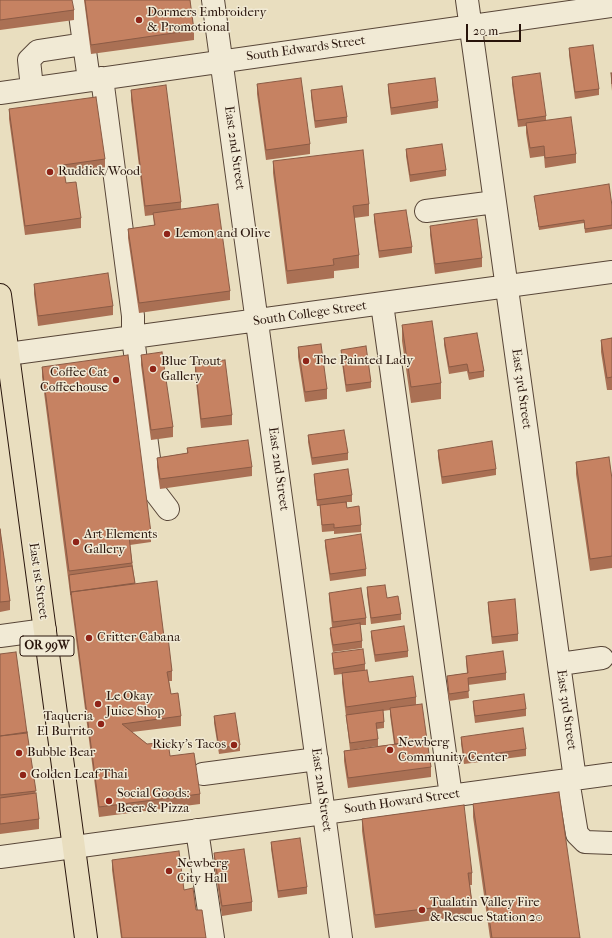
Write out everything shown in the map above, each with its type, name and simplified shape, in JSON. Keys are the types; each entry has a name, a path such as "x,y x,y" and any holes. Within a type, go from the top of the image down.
{"main road":[{"name":"East 1st Street","path":"0,295 4,354 45,630 86,938"}],"street":[{"path":"78,0 84,44 95,79 133,316 133,338 152,481 155,492 168,510"},
{"name":"East 2nd Street","path":"213,0 341,938"},
{"name":"East 3rd Street","path":"467,0 560,664 578,834 584,842 612,843"},
{"name":"South Edwards Street","path":"0,93 612,6"},
{"path":"32,88 29,60 38,51 84,44"},
{"path":"426,211 495,202"},
{"name":"South College Street","path":"4,354 133,338 612,272"},
{"path":"382,304 451,796"},
{"path":"0,636 45,630"},
{"path":"560,664 602,658"},
{"path":"203,774 317,759"},
{"name":"South Howard Street","path":"0,857 612,774"},
{"path":"197,830 212,938"}],"building":[{"path":"0,0 72,0 74,10 0,20"},
{"name":"Dormers Embroidery & Promotional","path":"85,0 190,0 194,30 91,45"},
{"path":"593,45 599,89 575,92 569,48"},
{"path":"540,73 546,116 518,120 512,77"},
{"path":"301,78 310,144 266,150 257,84"},
{"path":"435,78 438,101 391,108 388,84"},
{"path":"166,85 181,202 145,206 131,90"},
{"path":"342,86 347,117 315,121 311,90"},
{"name":"Ruddick/Wood","path":"96,97 105,159 63,165 66,183 76,182 81,218 25,226 9,109"},
{"path":"571,117 576,154 545,158 544,146 530,148 526,123"},
{"path":"442,144 446,170 410,175 406,149"},
{"path":"363,150 369,204 353,206 359,255 333,259 334,265 287,271 273,161"},
{"path":"609,184 612,206 612,225 585,229 584,220 539,227 534,196"},
{"path":"218,204 230,291 139,303 128,229 155,225 153,213"},
{"path":"406,210 412,247 379,251 374,214"},
{"path":"477,219 482,258 435,264 430,226"},
{"path":"108,273 113,306 38,316 34,284"},
{"path":"432,321 441,383 411,387 402,325"},
{"path":"477,333 484,371 469,373 467,364 449,367 444,338"},
{"path":"612,338 612,377 607,378 601,340"},
{"path":"321,344 327,389 305,392 298,347"},
{"path":"366,346 371,382 346,385 341,350"},
{"path":"162,352 173,427 151,430 141,355"},
{"path":"128,355 151,533 129,536 132,563 69,571 42,367"},
{"path":"225,360 232,415 201,419 195,363"},
{"path":"344,430 348,453 312,458 308,435"},
{"path":"248,440 252,467 160,479 157,458 188,453 187,448"},
{"path":"492,441 496,469 442,477 438,450"},
{"path":"609,457 612,479 612,556 590,559 576,462"},
{"path":"348,469 352,495 317,500 314,474"},
{"path":"346,502 347,508 359,506 361,525 334,528 334,524 322,525 320,505"},
{"path":"0,529 10,601 0,602"},
{"path":"361,534 366,569 330,574 325,540"},
{"path":"132,566 135,583 71,592 71,595 69,575"},
{"path":"157,581 164,637 168,637 172,671 167,672 171,694 178,693 181,716 122,724 147,744 168,742 170,756 194,753 200,794 99,807 71,592"},
{"path":"385,585 387,598 398,596 401,614 371,618 367,587"},
{"path":"361,588 366,618 333,622 329,593"},
{"path":"515,599 518,634 492,637 488,602"},
{"path":"360,623 362,641 333,645 330,628"},
{"path":"404,626 408,651 375,655 371,631"},
{"path":"363,649 365,664 334,669 332,653"},
{"path":"503,651 506,673 468,678 469,691 449,694 447,676 468,673 466,656"},
{"path":"16,652 27,733 0,736 0,654"},
{"path":"367,670 369,682 413,676 416,697 346,707 342,673"},
{"path":"524,694 526,709 475,716 473,701"},
{"path":"422,704 427,740 395,744 390,708"},
{"path":"383,710 384,722 376,723 378,739 350,743 346,715"},
{"path":"235,713 240,745 219,748 214,716"},
{"path":"523,728 526,749 464,758 461,737"},
{"path":"27,732 36,791 0,795 0,736"},
{"path":"427,740 431,767 348,778 344,751"},
{"path":"559,792 580,938 492,938 473,804"},
{"path":"36,793 39,819 0,824 0,798"},
{"path":"464,805 472,873 468,873 472,903 375,915 362,819"},
{"path":"300,838 307,887 278,891 271,842"},
{"path":"244,849 252,902 222,906 214,853"},
{"path":"179,851 184,890 193,888 196,910 202,910 206,938 122,938 112,860"}],"place":[{"name":"Dormers Embroidery & Promotional","path":"139,20"},
{"name":"Ruddick/Wood","path":"50,172"},
{"name":"Lemon and Olive","path":"167,234"},
{"name":"The Painted Lady","path":"306,361"},
{"name":"Blue Trout Gallery","path":"153,369"},
{"name":"Coffee Cat Coffeehouse","path":"116,380"},
{"name":"Art Elements Gallery","path":"76,542"},
{"name":"Critter Cabana","path":"89,638"},
{"name":"Le Okay Juice Shop","path":"98,704"},
{"name":"Taqueria El Burrito","path":"101,724"},
{"name":"Ricky's Tacos","path":"234,745"},
{"name":"Newberg Community Center","path":"390,750"},
{"name":"Bubble Bear","path":"19,753"},
{"name":"Golden Leaf Thai","path":"23,775"},
{"name":"Social Goods: Beer & Pizza","path":"109,801"},
{"name":"Newberg City Hall","path":"169,871"},
{"name":"Tualatin Valley Fire & Rescue Station 20","path":"422,910"}]}
